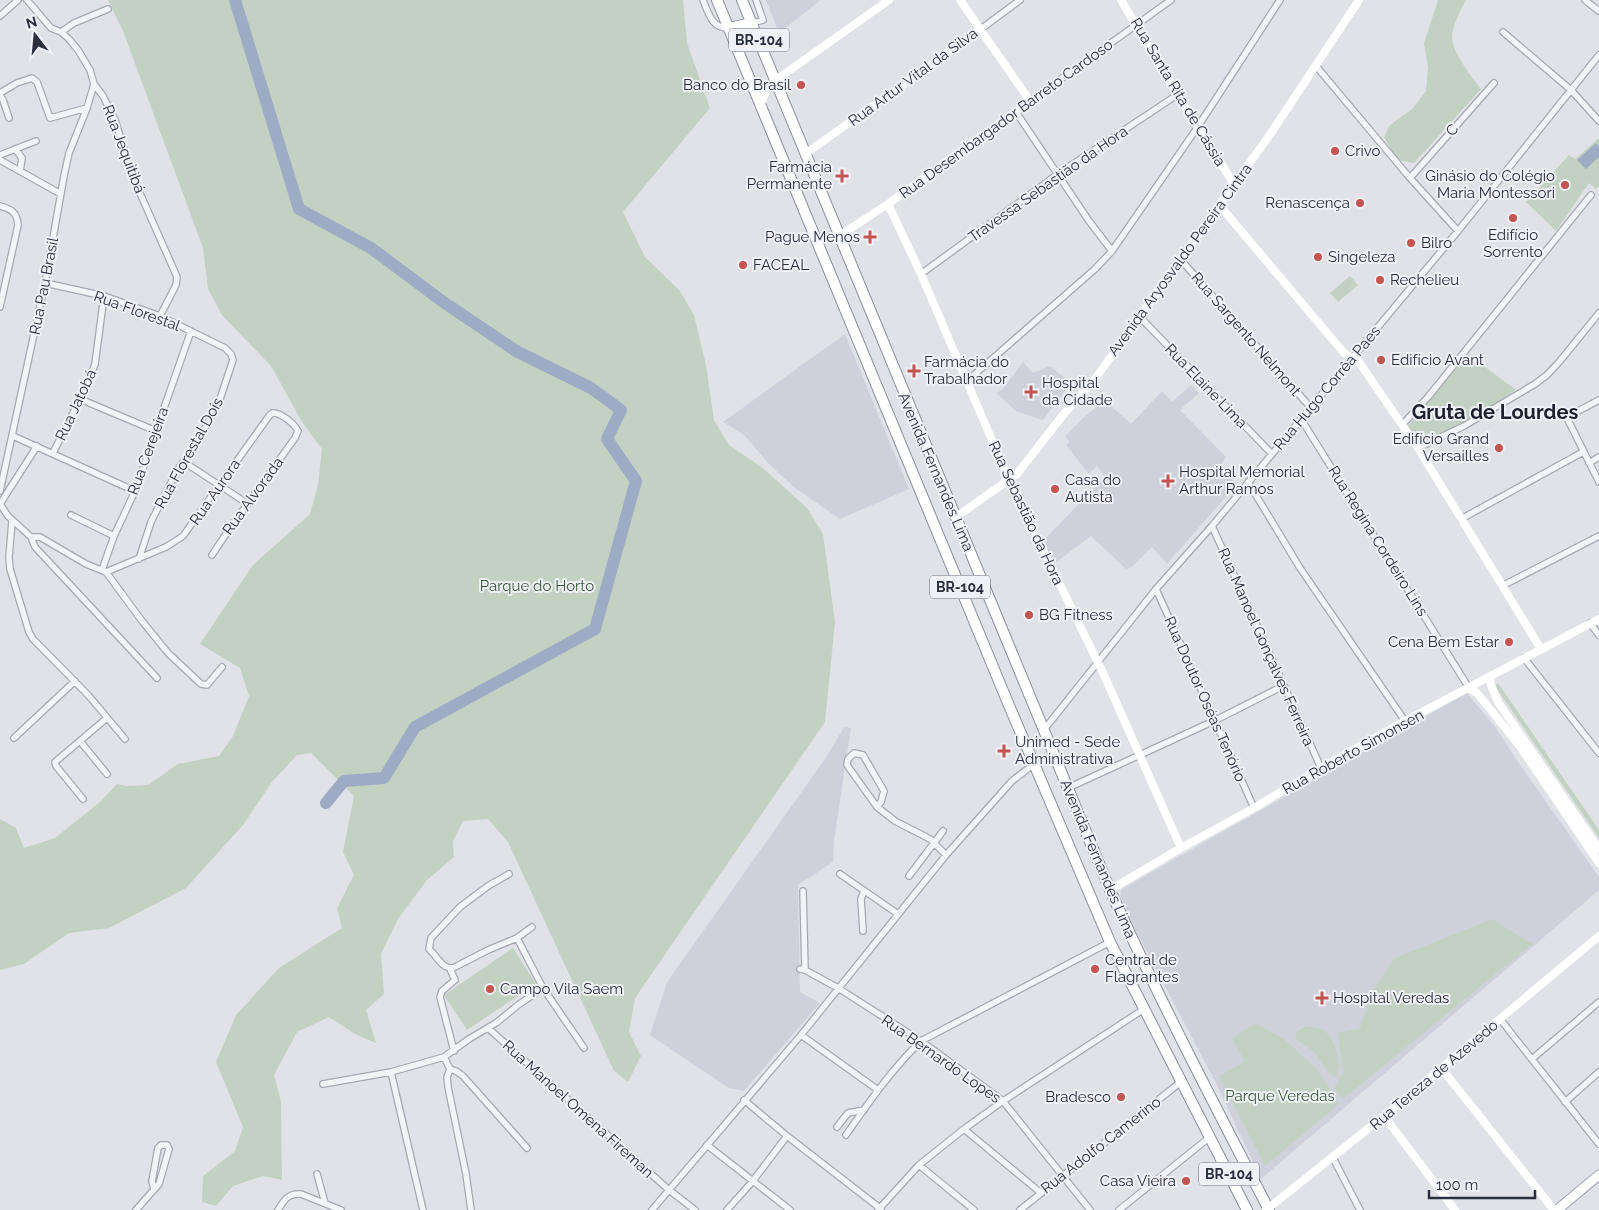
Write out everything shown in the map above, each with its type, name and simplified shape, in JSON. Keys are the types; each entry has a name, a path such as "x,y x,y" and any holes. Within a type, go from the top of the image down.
{"highway":[{"name":"Avenida Fernandes Lima","path":"717,0 1034,764 1110,942 1247,1210"},
{"name":"Avenida Fernandes Lima","path":"742,0 1110,890 1152,983 1268,1210"},
{"path":"729,28 752,23"}],"main road":[{"path":"1555,1210 1599,1175"}],"street":[{"path":"0,16 18,0"},
{"name":"Rua Jequitibá","path":"27,0 51,28 61,32 78,50 90,70 94,84 103,96 114,120 132,175 161,244 176,273 176,285 160,316"},
{"path":"703,0 712,22 719,27 729,28"},
{"path":"752,23 764,20 756,0"},
{"path":"760,106 766,91 776,80 889,0"},
{"path":"960,0 1030,101"},
{"name":"Rua Artur Vital da Silva","path":"805,154 1020,0"},
{"name":"Rua Santa Rita de Cássia","path":"1121,0 1177,95 1234,184"},
{"name":"Rua Desembargador Barreto Cardoso","path":"839,236 888,204 1171,0"},
{"path":"966,381 1095,270 1112,252 1198,128 1280,0"},
{"name":"Avenida Aryosvaldo Pereira Cintra","path":"956,517 1017,474 1095,379 1271,133 1358,0"},
{"path":"1586,0 1599,12"},
{"path":"61,32 108,9"},
{"path":"1503,32 1572,90 1599,121"},
{"name":"Rua Hugo Corrêa Paes","path":"1043,731 1156,590 1302,420 1458,231 1599,55"},
{"path":"1316,66 1410,178 1458,231"},
{"path":"9,118 0,94 17,83 32,78 37,82 50,118 87,108"},
{"name":"C","path":"1410,178 1494,83"},
{"name":"Rua Pau Brasil","path":"0,491 45,283 69,153 87,108 94,84"},
{"name":"Travessa Sebastião da Hora","path":"921,274 1058,174 1177,95"},
{"path":"1016,112 1112,252"},
{"path":"0,155 36,141"},
{"path":"15,149 22,158 20,170"},
{"path":"0,160 60,194"},
{"path":"1402,425 1428,397 1591,194"},
{"name":"Rua Sebastião da Hora","path":"888,204 921,274 1009,480 1098,662 1181,848"},
{"path":"0,206 9,208 15,213 18,225 0,307"},
{"path":"1220,206 1344,353 1359,362 1418,448 1540,649"},
{"name":"Rua Sargento Nelmont","path":"1181,260 1311,408"},
{"name":"Rua Florestal","path":"45,283 104,296 160,316 225,348"},
{"name":"Rua Jatobá","path":"53,453 88,383 95,364 104,296"},
{"path":"1418,448 1464,426 1535,384 1547,375 1560,361 1599,314"},
{"name":"Rua Elaine Lima","path":"1140,318 1272,454"},
{"name":"Rua Cerejeira","path":"104,571 114,536 135,491 191,331"},
{"name":"Rua Florestal Dois","path":"139,559 157,510 173,478 213,415 233,360 231,354 225,348"},
{"path":"80,399 156,431"},
{"path":"1599,400 1569,416 1568,420 1599,482"},
{"name":"Rua Aurora","path":"104,571 139,559 166,547 183,536 272,413 277,412 296,427 298,431 295,438"},
{"name":"Rua Regina Cordeiro Lins","path":"1302,420 1470,688"},
{"path":"12,436 135,491"},
{"name":"Rua Alvorada","path":"212,555 295,438"},
{"path":"37,446 0,504 12,521 31,537 35,547 157,678"},
{"path":"0,450 8,453"},
{"path":"1461,519 1583,452"},
{"path":"1589,463 1599,458"},
{"path":"184,462 248,504"},
{"path":"1248,482 1300,568 1405,721"},
{"path":"71,515 114,536"},
{"path":"12,521 9,557 10,570 29,632 33,639 74,681 125,739"},
{"name":"Rua Manoel Gonçalves Ferreira","path":"1212,526 1321,768"},
{"path":"1502,586 1599,536"},
{"path":"31,537 40,537 86,564 104,571 168,653 201,684 207,684 222,667"},
{"name":"Rua Doutor Oséas Tenório","path":"1156,590 1254,808"},
{"name":"Rua Roberto Simonsen","path":"1110,890 1405,721 1599,619"},
{"path":"1590,624 1599,634"},
{"path":"1524,658 1599,753"},
{"path":"1490,677 1498,702 1599,849"},
{"path":"14,738 74,681"},
{"path":"1068,788 1216,720 1283,686"},
{"path":"1470,688 1477,693 1519,744 1599,863"},
{"path":"83,798 58,769 55,761 107,718"},
{"path":"80,741 107,774"},
{"path":"876,807 881,802 884,791 862,755 857,752 851,754 848,759 848,765 876,807 895,821 927,837 946,855"},
{"path":"652,1210 801,1035 946,855 1012,781 1034,764"},
{"path":"909,876 943,831"},
{"path":"454,1051 440,997 442,991 455,980 450,969 444,966 429,947 431,938 460,907 488,886 509,874"},
{"path":"840,874 898,914"},
{"name":"Rua Bernardo Lopes","path":"802,891 803,969 838,988 921,1041 1003,1101 1090,1210"},
{"path":"863,931 861,899 864,891"},
{"path":"450,969 516,938 532,926"},
{"name":"Rua Tereza de Azevedo","path":"1268,1210 1442,1069 1599,936"},
{"path":"516,938 543,988 584,1048"},
{"path":"846,1135 878,1090 921,1041 1110,942"},
{"path":"323,1084 391,1072 444,1057 543,988"},
{"path":"1532,1059 1599,1002"},
{"path":"744,1100 880,1209 919,1165 964,1129 1003,1101 1144,1010"},
{"path":"1500,1020 1599,1144"},
{"name":"Rua Manoel Omena Fireman","path":"488,1028 669,1190 695,1210"},
{"path":"801,1035 878,1090"},
{"path":"444,1057 450,1069 463,1076 527,1148"},
{"path":"450,1069 447,1077 471,1210"},
{"path":"1442,1069 1555,1210"},
{"path":"391,1072 423,1210"},
{"path":"1565,1102 1599,1072"},
{"name":"Rua Adolfo Camerino","path":"1020,1210 1182,1081"},
{"path":"837,1127 848,1113 864,1110"},
{"path":"1384,1116 1455,1210"},
{"path":"964,1129 1041,1193"},
{"path":"727,1210 752,1182 787,1136"},
{"path":"1119,1210 1210,1137"},
{"path":"136,1210 159,1184 169,1149 167,1145 161,1145 158,1148 152,1181 154,1189"},
{"path":"706,1145 790,1210"},
{"path":"1333,1158 1360,1210"},
{"path":"919,1165 974,1210"},
{"path":"317,1174 325,1203"},
{"path":"278,1210 287,1196 291,1194 304,1195 341,1210"}],"shaded area":[{"path":"766,0 821,0 779,33"},
{"path":"845,334 909,489 840,519 795,488 769,464 744,435 723,422"},
{"name":"Hospital da Cidade","path":"1023,362 1033,373 1050,366 1071,383 1043,420 1016,411 996,393 1002,390"},
{"name":"Hospital Memorial Arthur Ramos","path":"1191,385 1199,393 1180,410 1226,457 1220,466 1237,484 1167,564 1152,547 1132,567 1126,569 1091,536 1051,566 1045,539 1105,477 1097,466 1089,474 1066,445 1070,442 1065,436 1101,403 1105,407 1109,404 1131,424 1162,391 1172,402"},
{"name":"Hospital Veredas","path":"1467,693 1496,728 1599,877 1599,890 1261,1179 1216,1083 1127,914 1120,895 1122,889"},
{"path":"844,727 851,728 834,841 833,862 798,885 800,992 820,1003 744,1091 729,1088 650,1035 667,982 827,756"}],"green space":[{"name":"Parque do Horto","path":"108,0 683,0 687,43 710,108 623,212 645,257 680,291 694,315 706,365 714,420 729,445 764,469 807,508 823,534 835,622 825,722 635,998 629,1032 641,1056 628,1082 614,1071 508,842 488,819 463,821 453,841 454,857 427,880 398,919 381,954 384,994 366,1010 376,1043 355,1034 329,1017 297,1032 274,1075 281,1102 282,1180 263,1176 233,1186 216,1206 202,1202 203,1176 235,1151 243,1127 216,1062 236,1015 279,968 342,928 337,908 354,875 343,852 354,796 311,753 297,755 272,782 243,825 186,888 109,928 69,933 24,964 0,970 0,819 16,828 24,848 55,838 100,802 117,784 127,786 148,785 178,764 219,756 233,736 249,696 240,668 200,644 253,565 310,514 318,485 322,449 302,422 271,366 222,315 208,289 203,248 123,31"},
{"path":"1438,0 1466,0 1453,28 1453,43 1463,64 1481,89 1414,163 1397,160 1384,137 1390,125 1412,109 1426,91 1428,68 1424,43"},
{"name":"Ginásio do Colégio Maria Montessori","path":"1599,138 1599,187 1596,189 1589,183 1556,231 1526,202 1569,155 1575,159"},
{"path":"1350,276 1358,285 1338,302 1330,293"},
{"path":"1468,354 1516,390 1429,447 1416,449 1405,429"},
{"path":"1498,683 1599,830 1599,838 1495,686"},
{"name":"Parque Veredas","path":"1492,919 1532,944 1343,1099 1334,1089 1343,1072 1338,1033 1360,1028 1372,992 1395,958"},
{"name":"Campo Vila Saem","path":"513,948 536,984 467,1030 444,995"},
{"name":"Parque Veredas","path":"1256,1023 1285,1040 1317,1069 1339,1104 1265,1166 1219,1076 1245,1062 1232,1038"},
{"path":"1304,1027 1321,1029 1330,1036 1338,1060 1336,1077 1329,1073 1313,1051 1296,1039 1296,1032"}],"water":[{"path":"1596,143 1599,147 1599,157 1586,169 1577,160"}],"waterway":[{"path":"235,0 299,209 371,248 442,301 516,351 591,388 621,410 607,439 636,481 595,629 415,727 384,778 344,781 326,803"}],"place":[{"name":"Banco do Brasil","path":"801,85"},
{"name":"Crivo","path":"1335,151"},
{"name":"Farmácia Permanente","path":"842,176"},
{"name":"Ginásio do Colégio Maria Montessori","path":"1565,185"},
{"name":"Renascença","path":"1360,203"},
{"name":"Edifício Sorrento","path":"1513,218"},
{"name":"Pague Menos","path":"870,237"},
{"name":"Bilro","path":"1411,243"},
{"name":"Singeleza","path":"1318,257"},
{"name":"FACEAL","path":"743,265"},
{"name":"Rechelieu","path":"1380,280"},
{"name":"Edifício Avant","path":"1381,360"},
{"name":"Farmácia do Trabalhador","path":"914,371"},
{"name":"Hospital da Cidade","path":"1031,392"},
{"name":"Edifício Grand Versailles","path":"1499,448"},
{"name":"Hospital Memorial Arthur Ramos","path":"1168,481"},
{"name":"Casa do Autista","path":"1055,489"},
{"name":"BG Fitness","path":"1029,615"},
{"name":"Cena Bem Estar","path":"1509,642"},
{"name":"Unimed - Sede Administrativa","path":"1004,751"},
{"name":"Central de Flagrantes","path":"1095,969"},
{"name":"Campo Vila Saem","path":"490,989"},
{"name":"Hospital Veredas","path":"1322,998"},
{"name":"Bradesco","path":"1121,1097"},
{"name":"Casa Vieira","path":"1186,1181"}],"district":[{"name":"Gruta de Lourdes","path":"1495,412"}]}
